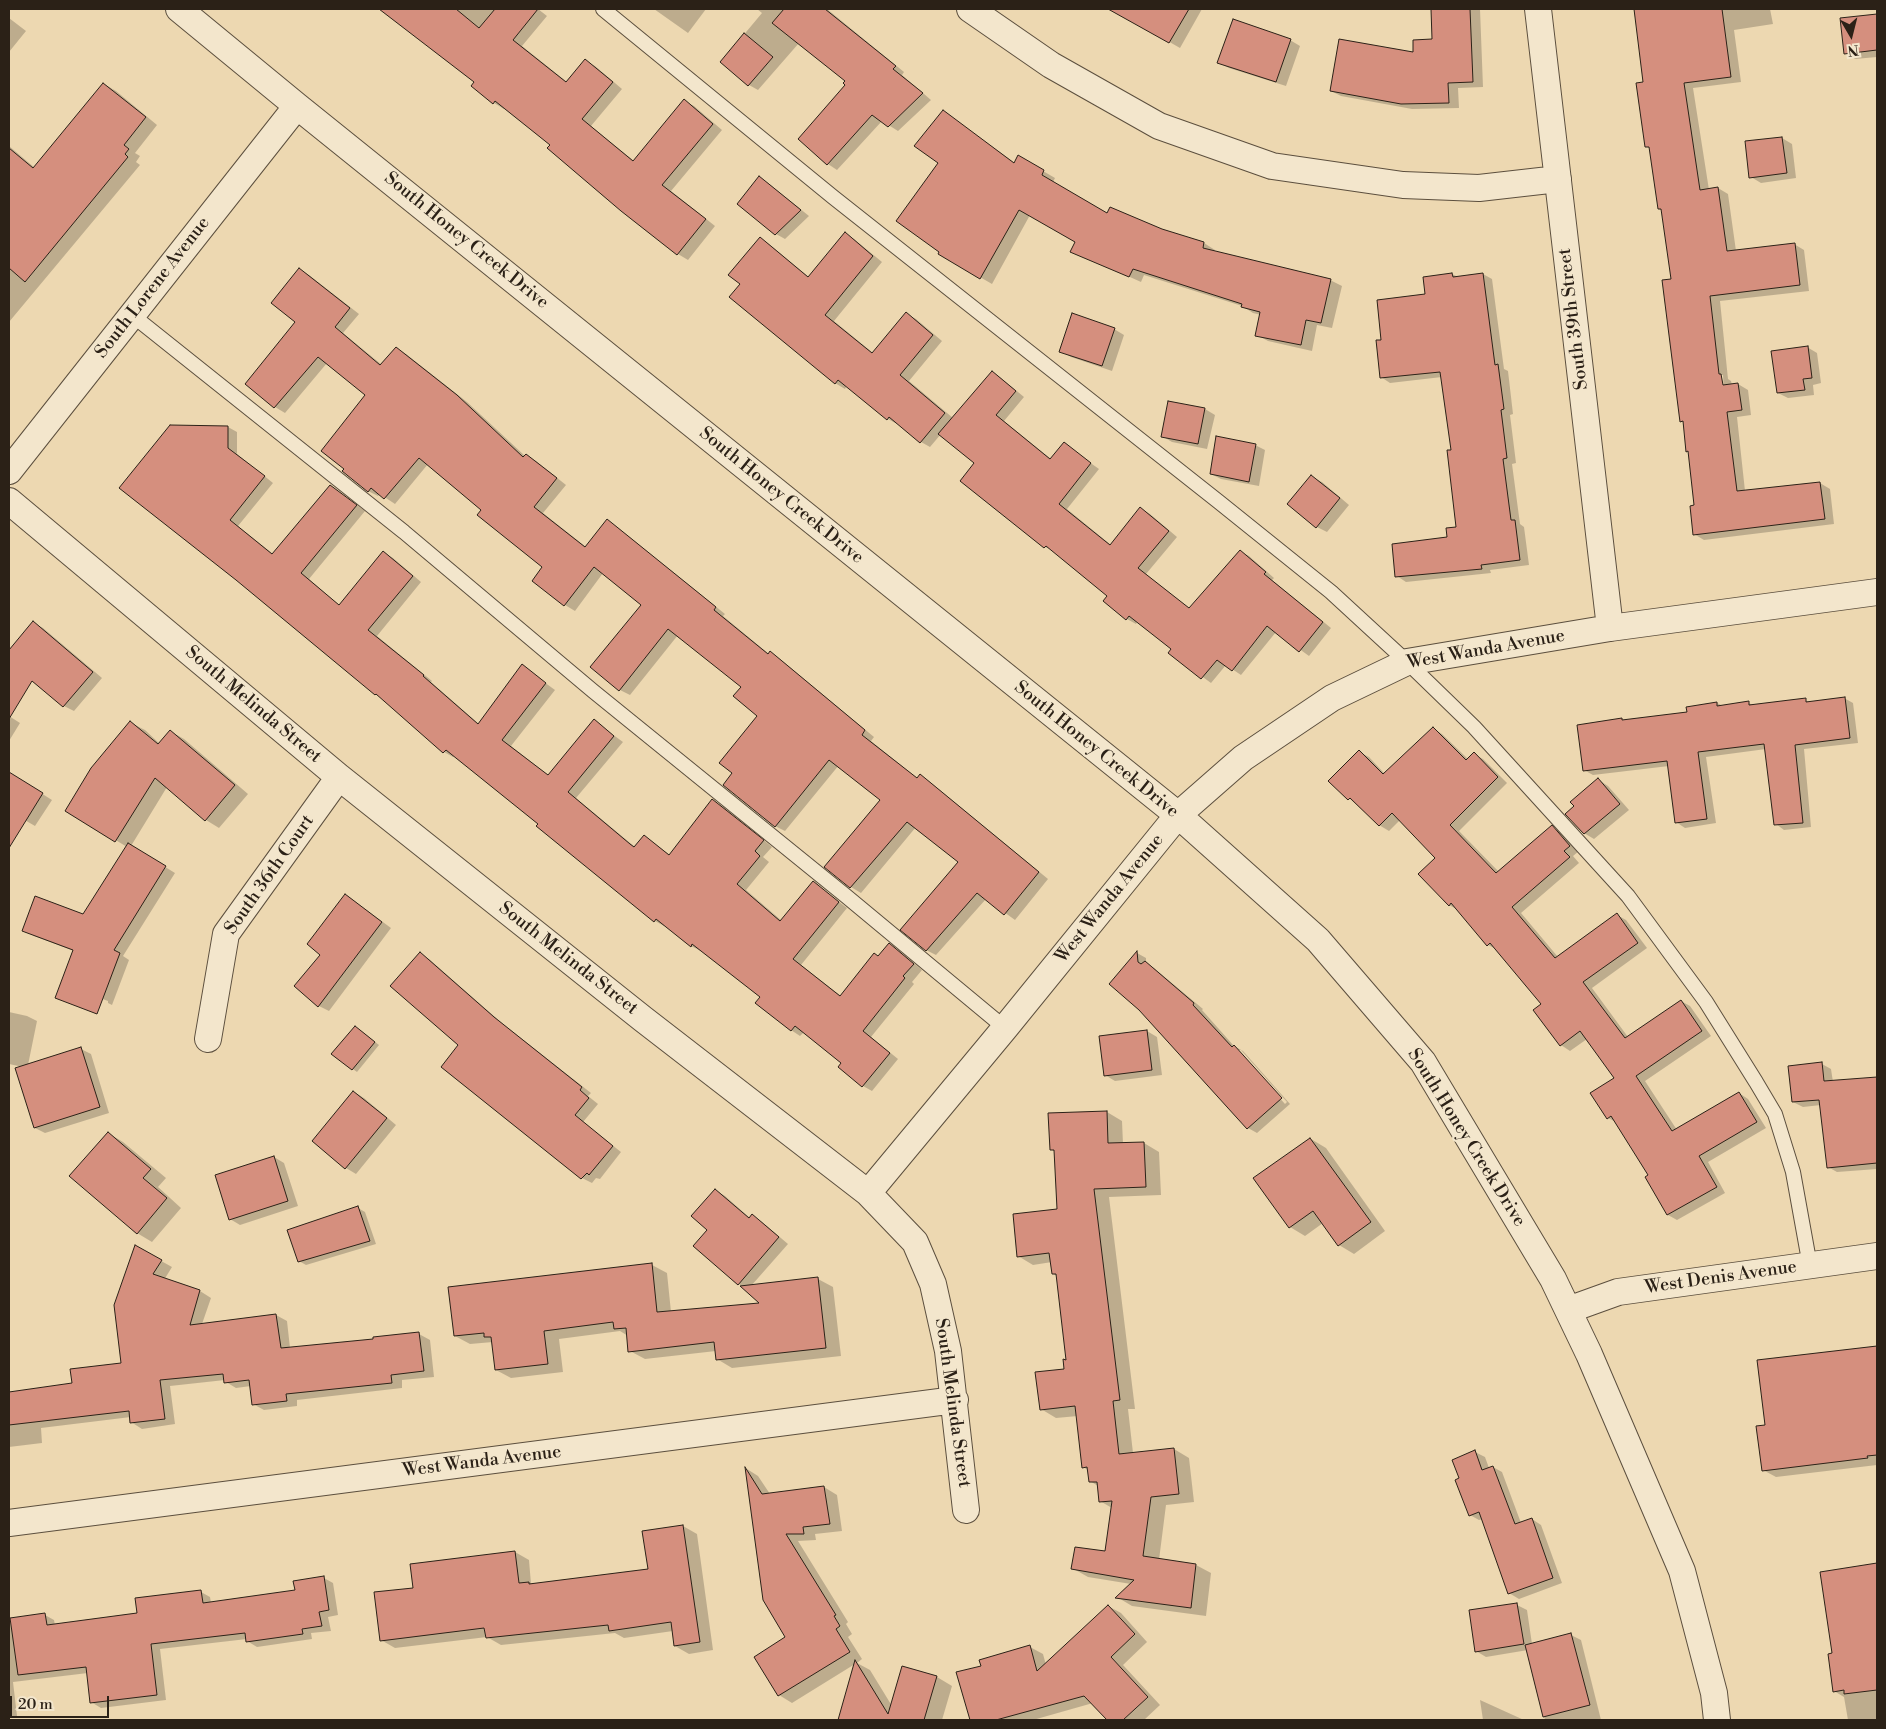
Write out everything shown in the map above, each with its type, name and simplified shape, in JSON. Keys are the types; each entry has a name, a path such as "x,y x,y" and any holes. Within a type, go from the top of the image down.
{"street":[{"name":"South Honey Creek Drive","path":"179,9 1178,815 1318,940 1424,1062 1553,1280 1568,1310 1682,1571 1714,1693 1717,1720"},
{"path":"970,9 1051,65 1159,126 1272,166 1412,186 1479,188 1558,179"},
{"name":"South 39th Street","path":"1538,9 1610,628"},
{"name":"South Lorene Avenue","path":"9,471 297,106"},
{"name":"South Melinda Street","path":"9,501 339,777 635,1012 868,1193 915,1242 933,1284 948,1351 966,1510"},
{"name":"West Wanda Avenue","path":"868,1193 1178,815 1243,758 1332,698 1407,662 1610,628 1877,592"},
{"name":"South 36th Court","path":"208,1039 226,934 339,777"},
{"name":"West Denis Avenue","path":"1568,1310 1618,1292 1877,1256"},
{"name":"West Wanda Avenue","path":"9,1523 955,1400"}],"lane":[{"path":"603,9 833,197 1316,580 1407,662 1474,727 1628,896 1706,1002 1775,1114 1793,1172 1810,1266"},
{"path":"132,315 404,532 593,691 846,896 1004,1028"}],"building":[{"path":"379,9 456,9 479,28 495,9 538,9 513,40 566,82 585,59 613,82 582,119 633,161 684,99 713,124 662,185 706,219 677,255 621,211 547,148 550,145 495,101 493,104 471,86 474,82"},
{"path":"784,9 825,9 896,66 893,69 923,93 888,127 872,115 827,165 798,139 845,85 843,83 845,81 772,23"},
{"path":"1108,9 1189,9 1169,43"},
{"path":"1431,9 1470,9 1473,82 1448,83 1449,103 1401,104 1330,91 1339,39 1413,52 1413,40 1432,39"},
{"path":"1634,9 1722,9 1731,77 1684,83 1700,190 1718,187 1727,251 1795,243 1800,285 1710,296 1719,374 1721,374 1723,385 1738,383 1742,410 1727,412 1737,491 1820,482 1825,519 1693,535 1690,506 1694,505 1688,451 1686,452 1683,421 1680,422 1662,280 1671,279 1661,209 1658,209 1649,147 1645,147 1636,83 1643,82"},
{"path":"1877,14 1877,50 1844,54 1840,18"},
{"path":"1233,19 1291,39 1276,82 1217,63"},
{"path":"744,33 773,57 748,86 720,62"},
{"path":"103,83 146,117 124,145 129,149 125,154 128,157 25,282 9,268 9,148 33,168"},
{"path":"943,110 1014,163 1018,155 1044,170 1042,175 1107,213 1110,207 1162,229 1204,242 1203,248 1331,279 1321,323 1306,320 1301,345 1255,336 1260,312 1241,307 1242,304 1133,269 1129,277 1070,252 1075,242 1019,210 980,279 938,254 939,252 896,221 938,163 914,146"},
{"path":"1782,137 1787,173 1749,178 1745,141"},
{"path":"759,176 801,210 775,235 737,204"},
{"path":"845,232 873,256 825,315 872,353 906,312 933,335 900,375 945,413 920,443 889,417 887,420 838,380 835,384 729,297 740,284 728,275 760,237 808,277"},
{"path":"299,268 350,308 335,327 380,365 396,347 457,395 523,457 526,454 557,478 534,507 585,547 607,519 716,607 714,610 768,654 770,651 865,730 862,735 917,778 920,774 1039,872 1004,915 977,893 926,951 900,930 958,862 907,822 850,888 824,867 880,800 829,760 775,827 723,785 732,773 719,763 757,716 733,696 741,687 668,629 619,691 590,667 641,605 594,567 564,606 532,581 542,567 477,515 481,510 419,458 384,499 371,488 368,492 342,471 344,469 321,451 365,395 318,357 274,408 245,384 295,322 271,303"},
{"path":"1452,273 1453,277 1483,273 1495,365 1498,364 1504,409 1501,410 1507,458 1503,459 1511,520 1515,520 1520,560 1481,565 1482,569 1395,577 1392,544 1447,537 1446,528 1456,527 1447,450 1451,450 1440,372 1380,378 1376,340 1381,340 1377,300 1425,294 1423,277"},
{"path":"1072,313 1115,328 1102,366 1059,352"},
{"path":"1808,346 1812,378 1803,379 1805,390 1777,393 1771,351"},
{"path":"992,371 1016,391 996,415 1050,459 1064,442 1091,463 1059,504 1110,545 1140,507 1169,531 1138,568 1189,608 1240,550 1266,572 1264,574 1323,622 1299,652 1267,626 1232,671 1217,660 1201,679 1168,653 1171,649 1129,616 1126,620 1103,601 1107,596 1046,546 1044,548 960,481 974,463 938,434"},
{"path":"1168,401 1205,408 1198,444 1161,437"},
{"path":"170,425 228,426 228,448 265,476 230,520 272,554 330,485 357,505 301,573 339,605 383,551 413,576 368,630 424,675 478,724 522,664 546,683 502,740 548,775 594,719 614,736 568,792 634,847 644,835 669,855 712,799 764,840 755,851 760,856 737,884 780,921 813,881 839,902 793,959 840,996 874,953 878,956 889,943 914,964 863,1031 890,1053 862,1087 838,1067 841,1063 795,1026 791,1031 755,1003 760,997 692,944 691,947 656,919 654,922 536,826 538,824 446,750 443,753 376,694 119,488"},
{"path":"1216,436 1256,444 1249,482 1210,474"},
{"path":"1311,475 1340,498 1316,528 1287,504"},
{"path":"33,621 93,672 63,707 32,681 9,719 9,650"},
{"path":"1845,697 1850,738 1795,745 1803,823 1774,825 1764,744 1698,752 1707,819 1675,823 1667,761 1583,771 1577,725 1622,718 1622,720 1687,712 1686,707 1717,702 1717,706 1749,701 1749,705 1806,698 1806,702"},
{"path":"130,721 158,744 170,730 235,785 205,821 155,778 115,842 65,811 91,768"},
{"path":"1433,727 1466,760 1474,752 1498,777 1450,825 1496,873 1552,825 1570,846 1564,851 1570,857 1512,907 1555,958 1617,913 1638,943 1583,982 1625,1038 1681,1000 1702,1031 1636,1076 1672,1131 1739,1092 1757,1122 1699,1156 1717,1187 1667,1215 1645,1177 1648,1175 1611,1116 1607,1119 1590,1093 1614,1078 1580,1031 1560,1046 1533,1010 1541,1004 1490,943 1487,946 1451,903 1449,906 1418,874 1435,858 1392,813 1379,826 1350,798 1348,800 1328,781 1359,750 1383,774"},
{"path":"9,772 43,793 9,848"},
{"path":"1598,778 1620,804 1584,834 1565,814 1574,806 1570,802"},
{"path":"128,843 166,866 114,950 120,953 97,1014 55,998 73,950 22,931 35,896 83,914"},
{"path":"345,894 382,922 318,1007 294,986 320,955 307,944"},
{"path":"1137,951 1138,962 1141,964 1145,961 1194,1003 1193,1005 1232,1047 1234,1045 1282,1098 1247,1129 1139,1010 1109,984"},
{"path":"420,952 494,1017 582,1087 580,1090 589,1098 575,1115 613,1146 589,1175 587,1173 581,1179 441,1067 458,1045 390,986"},
{"path":"355,1026 375,1042 352,1070 331,1054"},
{"path":"1147,1030 1152,1070 1104,1076 1099,1036"},
{"path":"81,1047 100,1107 34,1128 15,1068"},
{"path":"1822,1062 1824,1081 1877,1077 1877,1163 1827,1168 1819,1100 1792,1102 1788,1066"},
{"path":"353,1091 387,1118 345,1169 312,1141"},
{"path":"1107,1111 1108,1143 1144,1142 1146,1187 1094,1189 1120,1400 1113,1401 1119,1454 1174,1448 1179,1494 1151,1497 1143,1556 1196,1564 1191,1608 1115,1598 1134,1580 1071,1569 1075,1547 1105,1551 1112,1501 1099,1502 1097,1482 1089,1482 1087,1467 1082,1468 1075,1406 1040,1410 1035,1372 1064,1369 1063,1359 1066,1360 1056,1274 1052,1274 1049,1253 1017,1257 1013,1214 1057,1209 1054,1150 1050,1150 1048,1113"},
{"path":"108,1132 151,1169 143,1178 167,1198 137,1234 69,1176"},
{"path":"1310,1138 1371,1222 1338,1246 1313,1211 1289,1228 1253,1178"},
{"path":"274,1156 288,1201 229,1220 215,1175"},
{"path":"715,1189 749,1218 752,1214 779,1237 738,1285 693,1246 707,1230 691,1216"},
{"path":"358,1206 370,1241 298,1262 287,1230"},
{"path":"135,1245 162,1260 153,1274 200,1290 190,1325 276,1314 281,1348 373,1339 373,1337 419,1332 424,1371 391,1375 392,1383 286,1394 287,1401 252,1405 249,1380 224,1383 223,1374 160,1380 165,1419 130,1423 129,1411 9,1425 9,1392 72,1383 70,1369 121,1363 114,1305"},
{"path":"652,1263 657,1312 759,1303 740,1286 818,1277 826,1348 716,1360 714,1342 628,1352 626,1328 614,1329 613,1322 544,1331 548,1364 495,1370 491,1337 484,1337 484,1333 454,1336 448,1287"},
{"path":"1877,1346 1877,1455 1867,1456 1868,1458 1762,1471 1756,1426 1765,1425 1757,1360"},
{"path":"1475,1450 1482,1470 1493,1466 1515,1524 1532,1518 1553,1578 1508,1594 1479,1512 1469,1516 1455,1480 1459,1478 1452,1460"},
{"path":"745,1467 762,1494 824,1486 830,1524 803,1527 804,1534 786,1534 836,1615 834,1616 840,1626 836,1629 850,1652 778,1696 754,1657 785,1637 763,1600"},
{"path":"683,1525 700,1642 674,1646 671,1622 609,1631 608,1625 486,1638 484,1628 380,1641 374,1592 413,1588 410,1564 515,1551 519,1583 529,1582 529,1584 648,1569 642,1531"},
{"path":"1877,1563 1877,1690 1844,1694 1844,1690 1833,1692 1828,1654 1832,1653 1820,1572"},
{"path":"324,1576 329,1610 319,1612 322,1626 302,1629 303,1634 246,1642 245,1633 151,1644 157,1695 90,1703 86,1667 18,1675 10,1618 45,1613 47,1625 137,1613 135,1598 201,1590 203,1603 295,1590 293,1581"},
{"path":"1517,1603 1524,1644 1475,1652 1469,1610"},
{"path":"1108,1605 1135,1634 1111,1657 1148,1697 1123,1720 1107,1720 1084,1696 996,1720 970,1720 956,1672 981,1666 979,1660 1030,1645 1037,1671"},
{"path":"1571,1633 1590,1705 1543,1717 1525,1645"},
{"path":"855,1660 888,1714 902,1666 937,1676 924,1720 838,1720"}]}
